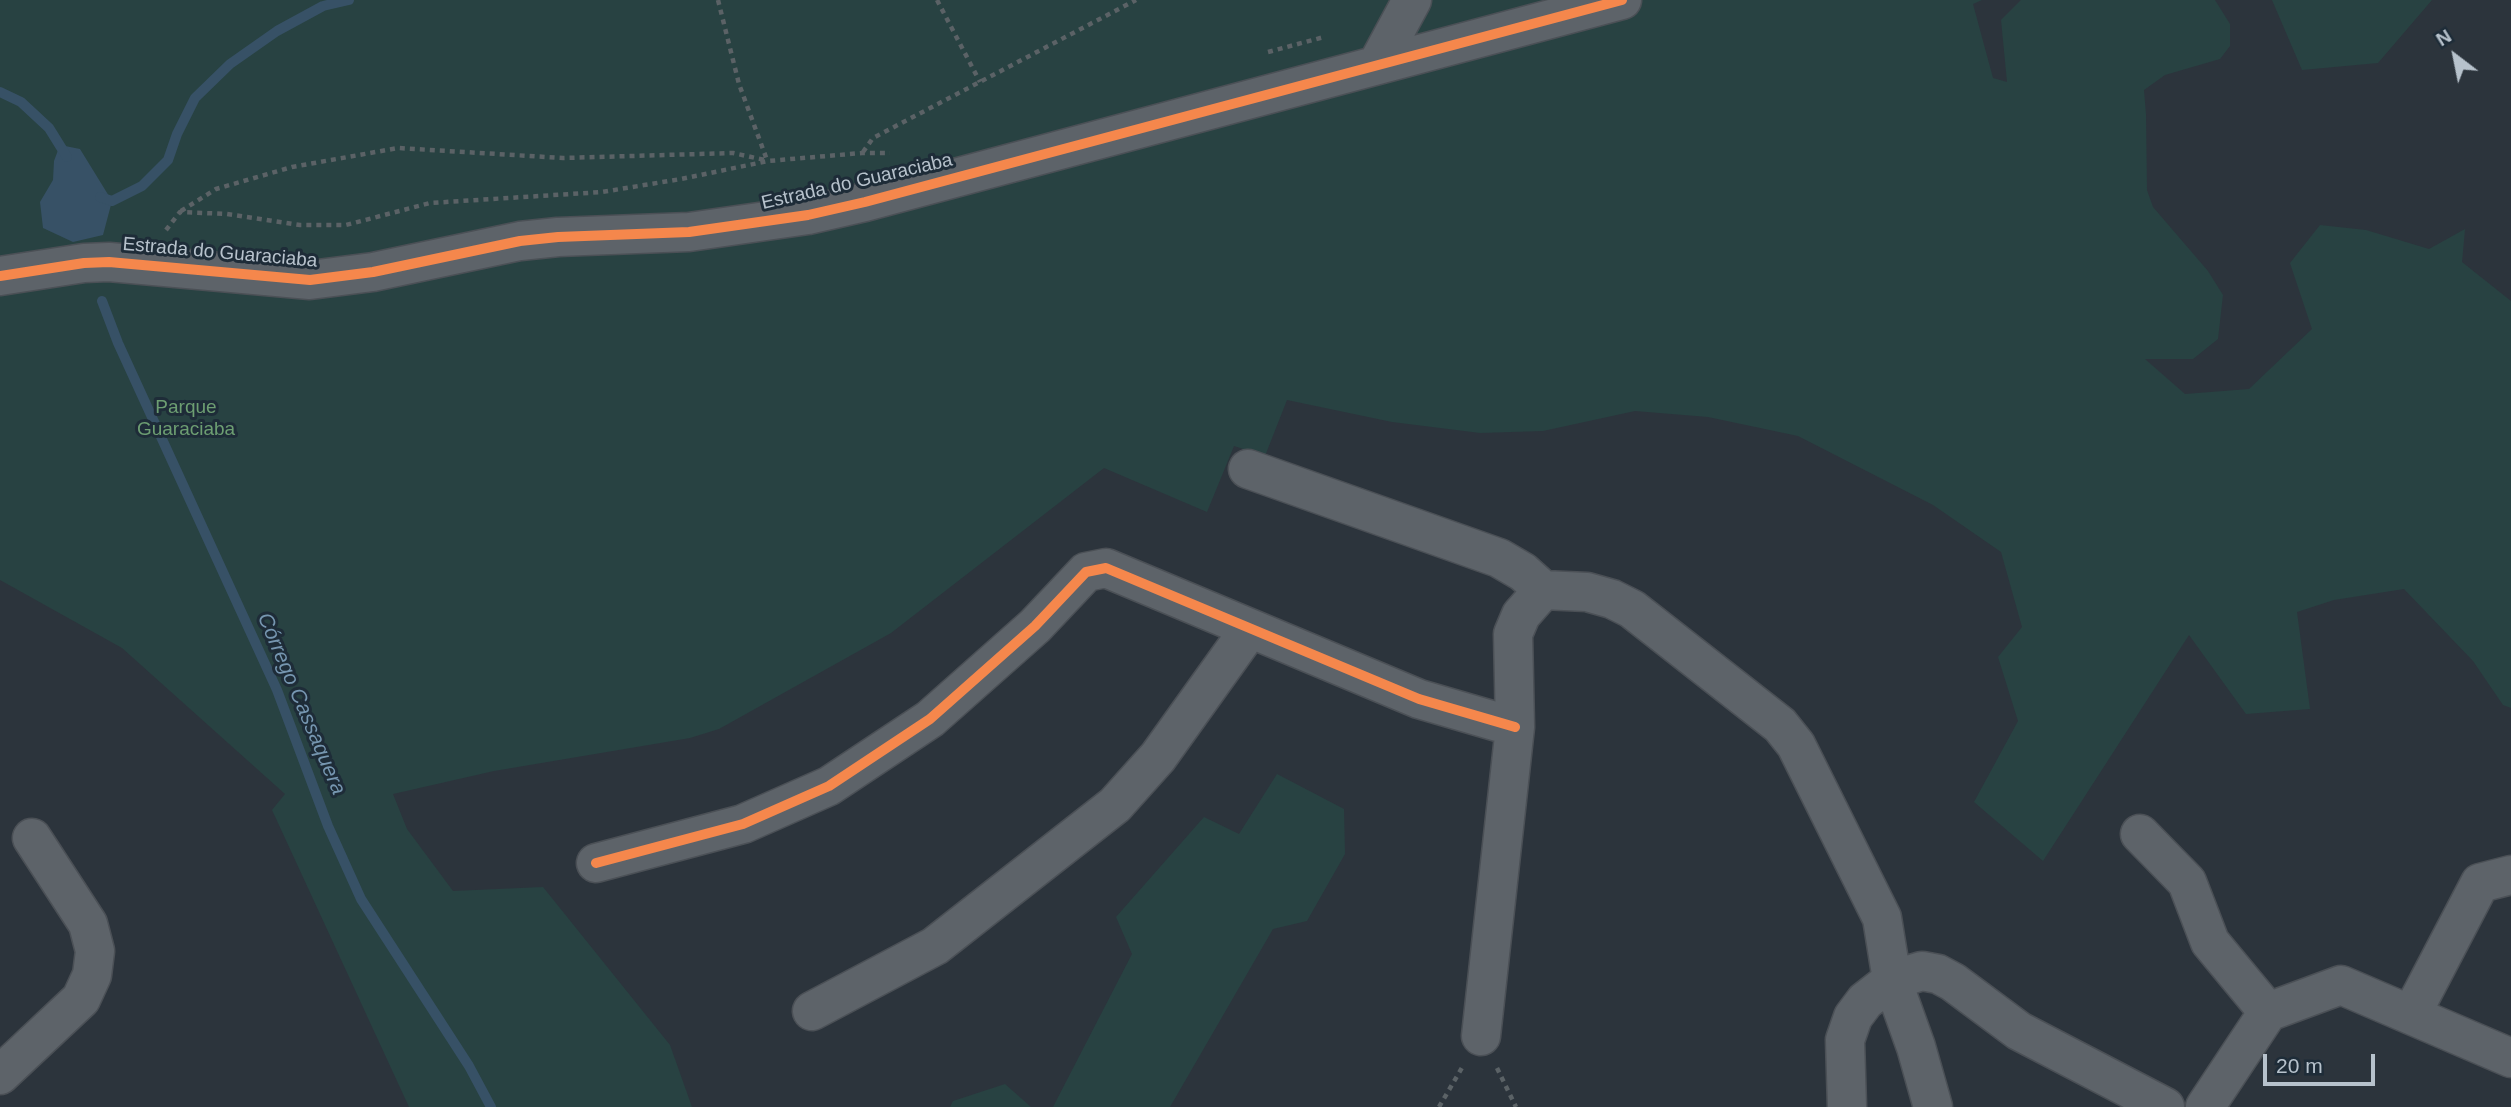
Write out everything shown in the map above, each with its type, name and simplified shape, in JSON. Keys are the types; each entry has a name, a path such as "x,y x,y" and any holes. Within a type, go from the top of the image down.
{"street":[{"path":"1378,64 1412,0"},
{"name":"Estrada do Guaraciaba","path":"0,276 84,262 310,280 373,272 520,241 689,232 751,225 865,202 1622,0"},
{"path":"1248,469 1499,558 1523,572 1543,590 1587,592 1612,599 1632,609 1780,724 1796,745 1882,918 1892,980 1916,1047 1933,1107"},
{"path":"596,863 743,824 829,786 930,719 1035,626 1086,572 1106,568 1419,699 1515,727"},
{"path":"1481,1035 1515,727 1513,634 1521,615 1543,590"},
{"path":"812,1011 935,946 1115,805 1158,757 1249,630"},
{"path":"2140,834 2187,881 2210,942 2268,1012"},
{"path":"0,1075 81,999 92,975 95,951 88,924 32,838"},
{"path":"2411,1015 2480,883 2511,875"},
{"path":"1847,1107 1845,1040 1853,1017 1865,1001 1892,980 1922,971 1938,974 1953,982 2019,1031 2165,1107"},
{"path":"2205,1107 2268,1012 2341,985 2511,1058"}],"path":[{"path":"718,0 739,84 768,161"},
{"path":"937,0 980,82"},
{"path":"862,153 873,138 1136,0"},
{"path":"1265,53 1328,36"},
{"path":"141,265 180,212 216,190 321,160 398,148 563,158 733,153 768,161"},
{"path":"180,212 227,214 300,225 346,225 430,203 613,190 768,161 862,153 899,154"}],"green space":[{"name":"Parque Guaraciaba","path":"0,0 1982,0 1973,4 1993,78 2007,82 2001,20 2021,0 2215,0 2230,24 2230,46 2220,59 2165,75 2144,90 2147,190 2153,207 2208,271 2223,295 2218,339 2193,359 2145,359 2185,394 2249,389 2312,329 2290,263 2320,225 2366,230 2429,249 2465,229 2462,262 2511,301 2511,708 2503,705 2473,661 2404,589 2334,600 2297,612 2310,709 2246,714 2189,635 2043,861 1974,802 2018,721 1998,657 2022,627 2001,552 1933,505 1798,436 1708,417 1635,411 1543,431 1480,433 1392,422 1287,400 1265,456 1234,446 1207,512 1104,468 891,633 719,729 690,738 494,771 393,794 407,829 453,891 543,887 670,1045 692,1107 409,1107 272,810 285,794 122,648 0,580"},
{"path":"2272,0 2432,0 2378,63 2302,70"},
{"path":"1277,774 1344,809 1345,854 1307,921 1273,929 1170,1107 1053,1107 1132,954 1116,917 1204,817 1239,834"},
{"path":"1005,1084 1031,1107 950,1107 953,1101"}],"water":[{"path":"60,145 80,149 112,201 103,235 73,242 43,228 40,202 53,180 54,161"}],"waterway":[{"path":"100,197 112,201 142,186 168,160 177,134 195,98 230,64 277,31 323,6 349,0"},
{"name":"Córrego Cassaquera","path":"0,92 21,102 49,128 67,157"},
{"name":"Córrego Cassaquera","path":"102,301 118,343 277,690 328,826 361,899 469,1066 491,1107"}],"cycle path":[{"path":"0,276 84,263 109,262 310,280 373,272 520,241 689,232 808,215 1622,0"},
{"path":"596,863 743,824 829,786 930,719 1035,626 1086,572 1106,568 1419,699 1515,727"}]}
